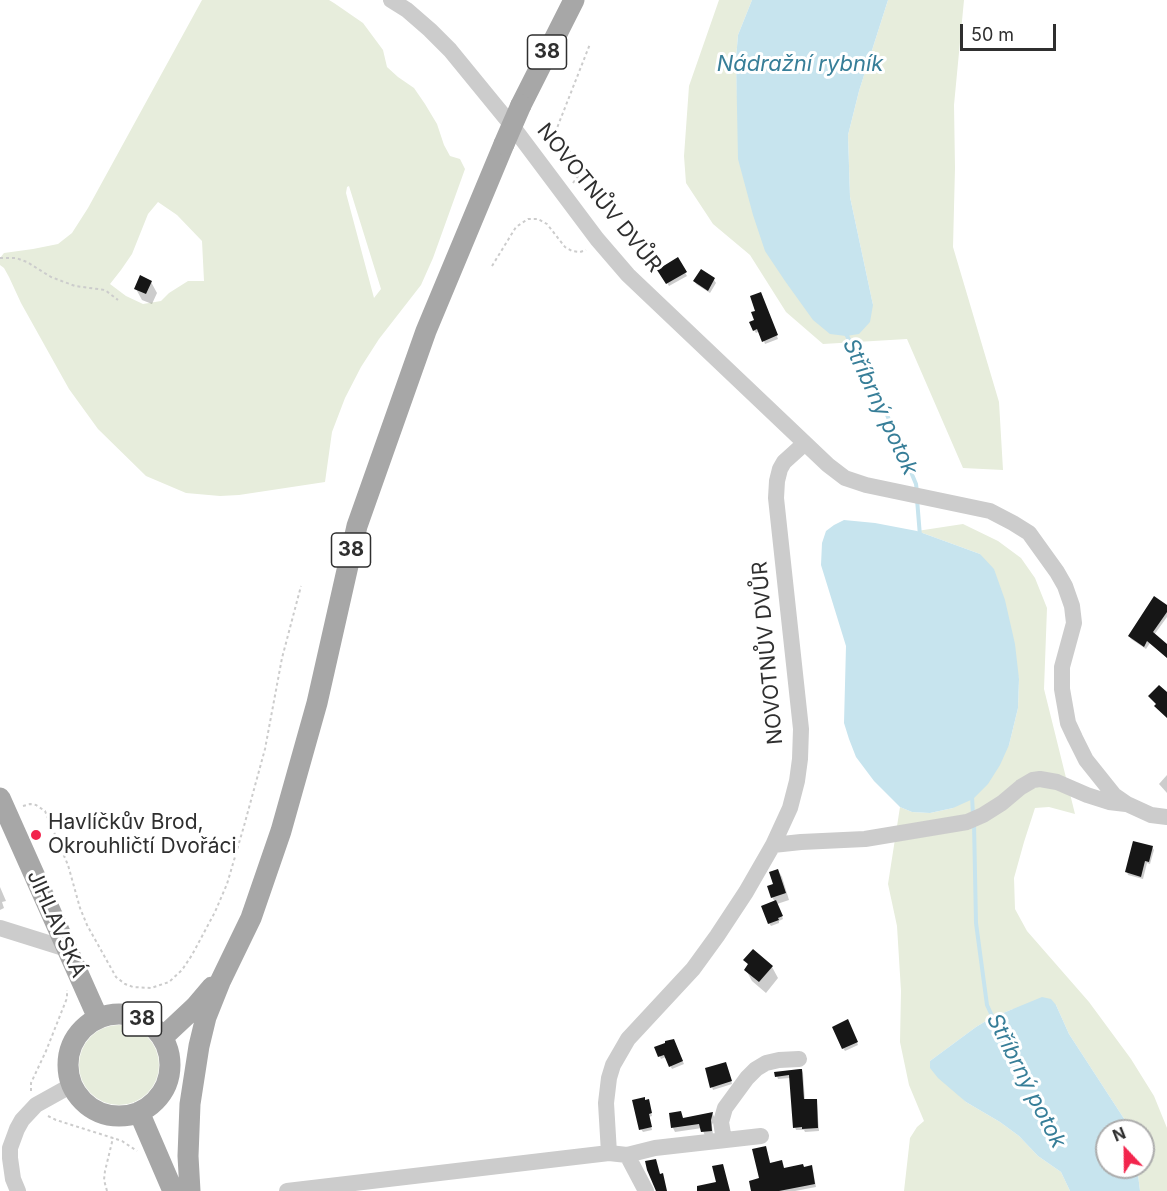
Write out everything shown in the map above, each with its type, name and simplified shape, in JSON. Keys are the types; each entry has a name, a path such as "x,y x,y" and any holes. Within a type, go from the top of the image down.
{"main road":[{"name":"38","path":"162,1037 195,1007 228,965 251,918 281,831 317,703 357,526 426,331 521,105 574,0"},
{"name":"JIHLAVSKÁ","path":"3,806 98,1018"},
{"path":"190,1191 188,1130 194,1074 206,1017 228,965"},
{"name":"38","path":"72,1085 68,1059 73,1042 83,1028 98,1018 116,1013 134,1015 150,1023 162,1037 170,1055 170,1075 162,1093 140,1112"},
{"path":"72,1085 81,1100 96,1111 122,1116 140,1112 173,1191"}],"street":[{"name":"NOVOTNŮV DVŮR","path":"391,0 407,10 450,50 513,127 597,239 628,275 828,465 845,478 866,485 990,511 1029,533 1057,572 1072,606 1074,623 1062,667 1062,689 1068,723 1086,760 1114,795 1151,815 1167,817"},
{"name":"NOVOTNŮV DVŮR","path":"609,1154 606,1103 613,1065 628,1039 693,969 717,936 773,845 790,808 797,781 801,729 776,498 780,469 784,462 805,443"},
{"path":"773,845 865,839 967,822 1002,803 1021,787 1040,779 1057,782 1109,802 1127,804"},
{"path":"0,928 67,949"},
{"path":"724,1140 721,1122 725,1108 747,1077 766,1063 800,1059"},
{"path":"18,1191 13,1179 10,1158 10,1148 17,1129 36,1105 72,1085"},
{"path":"286,1191 609,1154 627,1155 655,1148 761,1136"},
{"path":"627,1155 646,1191"}],"path":[{"path":"563,194 577,178 579,166 574,156 560,142 557,128 590,44"},
{"path":"492,266 516,227 528,219 538,219 547,224 565,247 572,251 584,251 597,239"},
{"path":"0,258 16,258 27,262 51,278 75,286 105,290 118,300"},
{"path":"3,806 30,804 45,811 68,865 87,925 116,977 134,987 151,988 169,982 182,970 204,935 227,884 265,749 282,658 301,586"},
{"path":"107,1191 104,1180 105,1171 113,1138"}],"green space":[{"path":"202,0 329,0 334,3 363,23 383,50 387,67 414,88 437,124 450,156 460,159 465,169 421,285 379,339 345,398 332,432 325,482 239,495 186,493 146,476 98,429 69,389 4,268 0,265 0,258 4,253 58,244 72,233","holes":["349,186 381,289 374,298 346,193","158,202 177,215 202,241 204,281 188,281 161,301 143,304 126,296 110,284 132,254 148,214"]},
{"path":"719,0 752,0 738,35 737,97 873,305 850,197 848,135 859,91 888,0 964,0 954,105 953,247 999,402 1003,470 963,468 907,339 823,344 786,312 750,255 713,224 686,183 684,156 689,86"},
{"path":"963,524 998,541 1021,558 1035,578 1047,608 1044,689 1075,814 1049,807 1035,808 1014,878 1015,909 1027,931 1089,1002 1131,1059 1154,1096 1167,1128 1167,1191 1140,1191 1138,1179 1155,1179 1155,1119 1124,1119 1069,1034 1056,1005 1013,1009 991,1018 930,1061 966,1102 1019,1136 1038,1156 1061,1172 1070,1191 904,1191 910,1138 924,1121 909,1085 900,1042 901,991 897,926 888,884 900,807 912,812 930,813 953,808 1009,745 1018,708 1019,679 980,554 917,531"},
{"path":"119,1025 134,1028 147,1037 156,1050 159,1065 156,1080 147,1093 134,1102 119,1105 104,1102 91,1093 82,1080 79,1065 82,1050 91,1037 104,1028"}],"water":[{"name":"Nádražní rybník","path":"752,0 888,0 859,91 848,135 850,197 873,305 870,322 859,334 846,336 830,334 813,320 765,251 753,215 738,159 736,59 738,35"},
{"path":"844,520 917,531 980,554 994,569 1005,600 1015,644 1019,679 1018,708 1009,745 988,784 973,799 953,808 930,813 912,812 900,807 874,781 856,757 849,739 844,723 846,646 821,565 822,543 826,531"},
{"path":"1042,997 1051,999 1069,1034 1124,1119 1095,1119 1095,1179 1138,1179 1140,1191 1070,1191 1061,1172 1038,1156 1019,1136 966,1102 938,1078 930,1068 930,1061 991,1018"}],"building":[{"path":"678,257 687,272 666,284 657,270"},
{"path":"701,269 715,278 708,291 693,281"},
{"path":"140,275 152,281 146,294 134,289"},
{"path":"761,292 778,335 762,342 757,329 753,331 749,322 754,320 751,312 755,311 750,296"},
{"path":"1154,596 1167,605 1167,612 1153,632 1167,644 1167,658 1147,641 1144,647 1128,636"},
{"path":"1159,685 1167,692 1167,718 1154,706 1156,704 1148,696"},
{"path":"1133,841 1153,846 1149,862 1145,861 1141,877 1125,872"},
{"path":"778,869 786,893 771,898 767,886 773,884 769,872"},
{"path":"776,900 783,916 768,924 761,906"},
{"path":"753,949 773,966 759,982 744,970 748,964 743,960"},
{"path":"848,1019 858,1042 842,1049 832,1027"},
{"path":"674,1039 683,1061 669,1067 664,1055 658,1057 654,1047"},
{"path":"726,1062 732,1081 710,1088 705,1068"},
{"path":"802,1069 804,1099 817,1099 818,1128 793,1128 789,1075 775,1077 774,1072"},
{"path":"645,1097 645,1100 649,1099 652,1127 639,1130 632,1100"},
{"path":"681,1111 683,1118 713,1112 712,1131 701,1132 699,1124 671,1128 669,1113"},
{"path":"766,1146 770,1163 782,1160 784,1168 803,1164 804,1167 812,1165 815,1184 779,1191 751,1191 749,1181 759,1178 752,1149"},
{"path":"656,1159 660,1174 663,1173 667,1191 656,1191 647,1170 645,1161"},
{"path":"723,1164 730,1191 697,1191 697,1186 716,1182 712,1166"}],"waterway":[{"name":"Stříbrný potok","path":"845,332 882,403 916,484 917,492"},
{"name":"Stříbrný potok","path":"917,499 920,536"},
{"name":"Stříbrný potok","path":"972,796 973,815"},
{"name":"Stříbrný potok","path":"974,823 976,923 987,1005 994,1020"}],"place":[{"name":"Havlíčkův Brod, Okrouhličtí Dvořáci","path":"36,835"}]}
